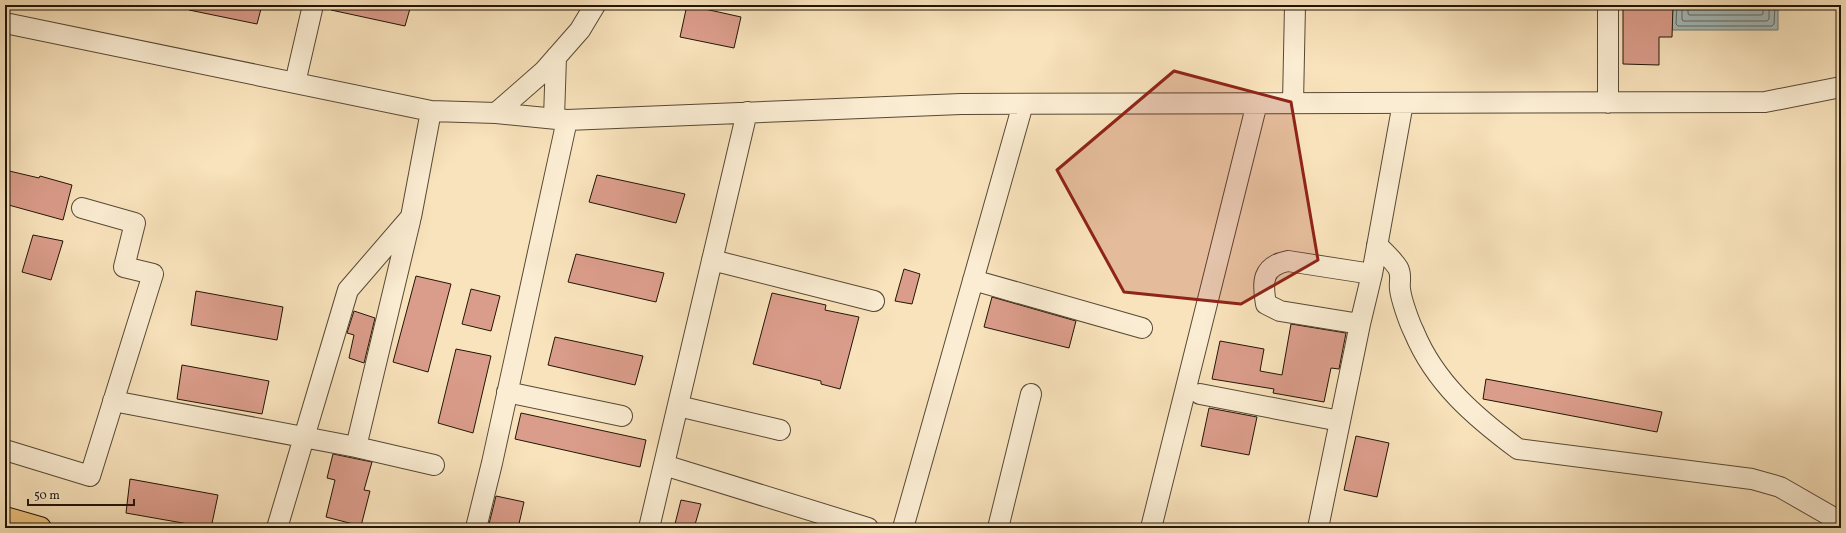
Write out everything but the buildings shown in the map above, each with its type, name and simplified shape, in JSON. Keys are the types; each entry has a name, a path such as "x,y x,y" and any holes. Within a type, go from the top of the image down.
{"main road":[{"path":"5,518 40,528"}],"street":[{"path":"295,83 313,5"},
{"path":"496,113 544,71 580,30 595,5"},
{"path":"1293,103 1295,5"},
{"path":"1608,5 1608,103"},
{"path":"5,23 431,111 496,113 560,119 961,104 1765,102 1841,87"},
{"path":"476,528 507,392 560,119 556,57"},
{"path":"1151,528 1257,103"},
{"path":"1318,528 1360,324 1378,245 1403,103"},
{"path":"903,528 1022,104"},
{"path":"356,447 411,217 431,111"},
{"path":"649,528 747,112"},
{"path":"5,450 90,476 153,274 124,267 135,223 82,208"},
{"path":"277,528 348,290 411,217"},
{"path":"1378,245 1399,269 1401,278 1400,289 1413,332 1427,360 1451,392 1486,426 1518,449 1567,457 1752,479 1780,486 1841,522"},
{"path":"712,260 874,302"},
{"path":"1360,324 1280,311 1266,304 1263,288 1264,280 1269,269 1280,263 1288,261 1372,274"},
{"path":"973,280 1142,328"},
{"path":"507,392 622,416"},
{"path":"998,528 1031,394"},
{"path":"1200,394 1340,421"},
{"path":"113,401 356,447 434,465"},
{"path":"678,406 780,430"},
{"path":"664,465 868,528"}],"highlighted area":[{"path":"1174,71 1291,102 1318,260 1241,304 1124,292 1057,170"}],"water":[{"path":"1673,5 1778,5 1778,30 1672,30"}]}
